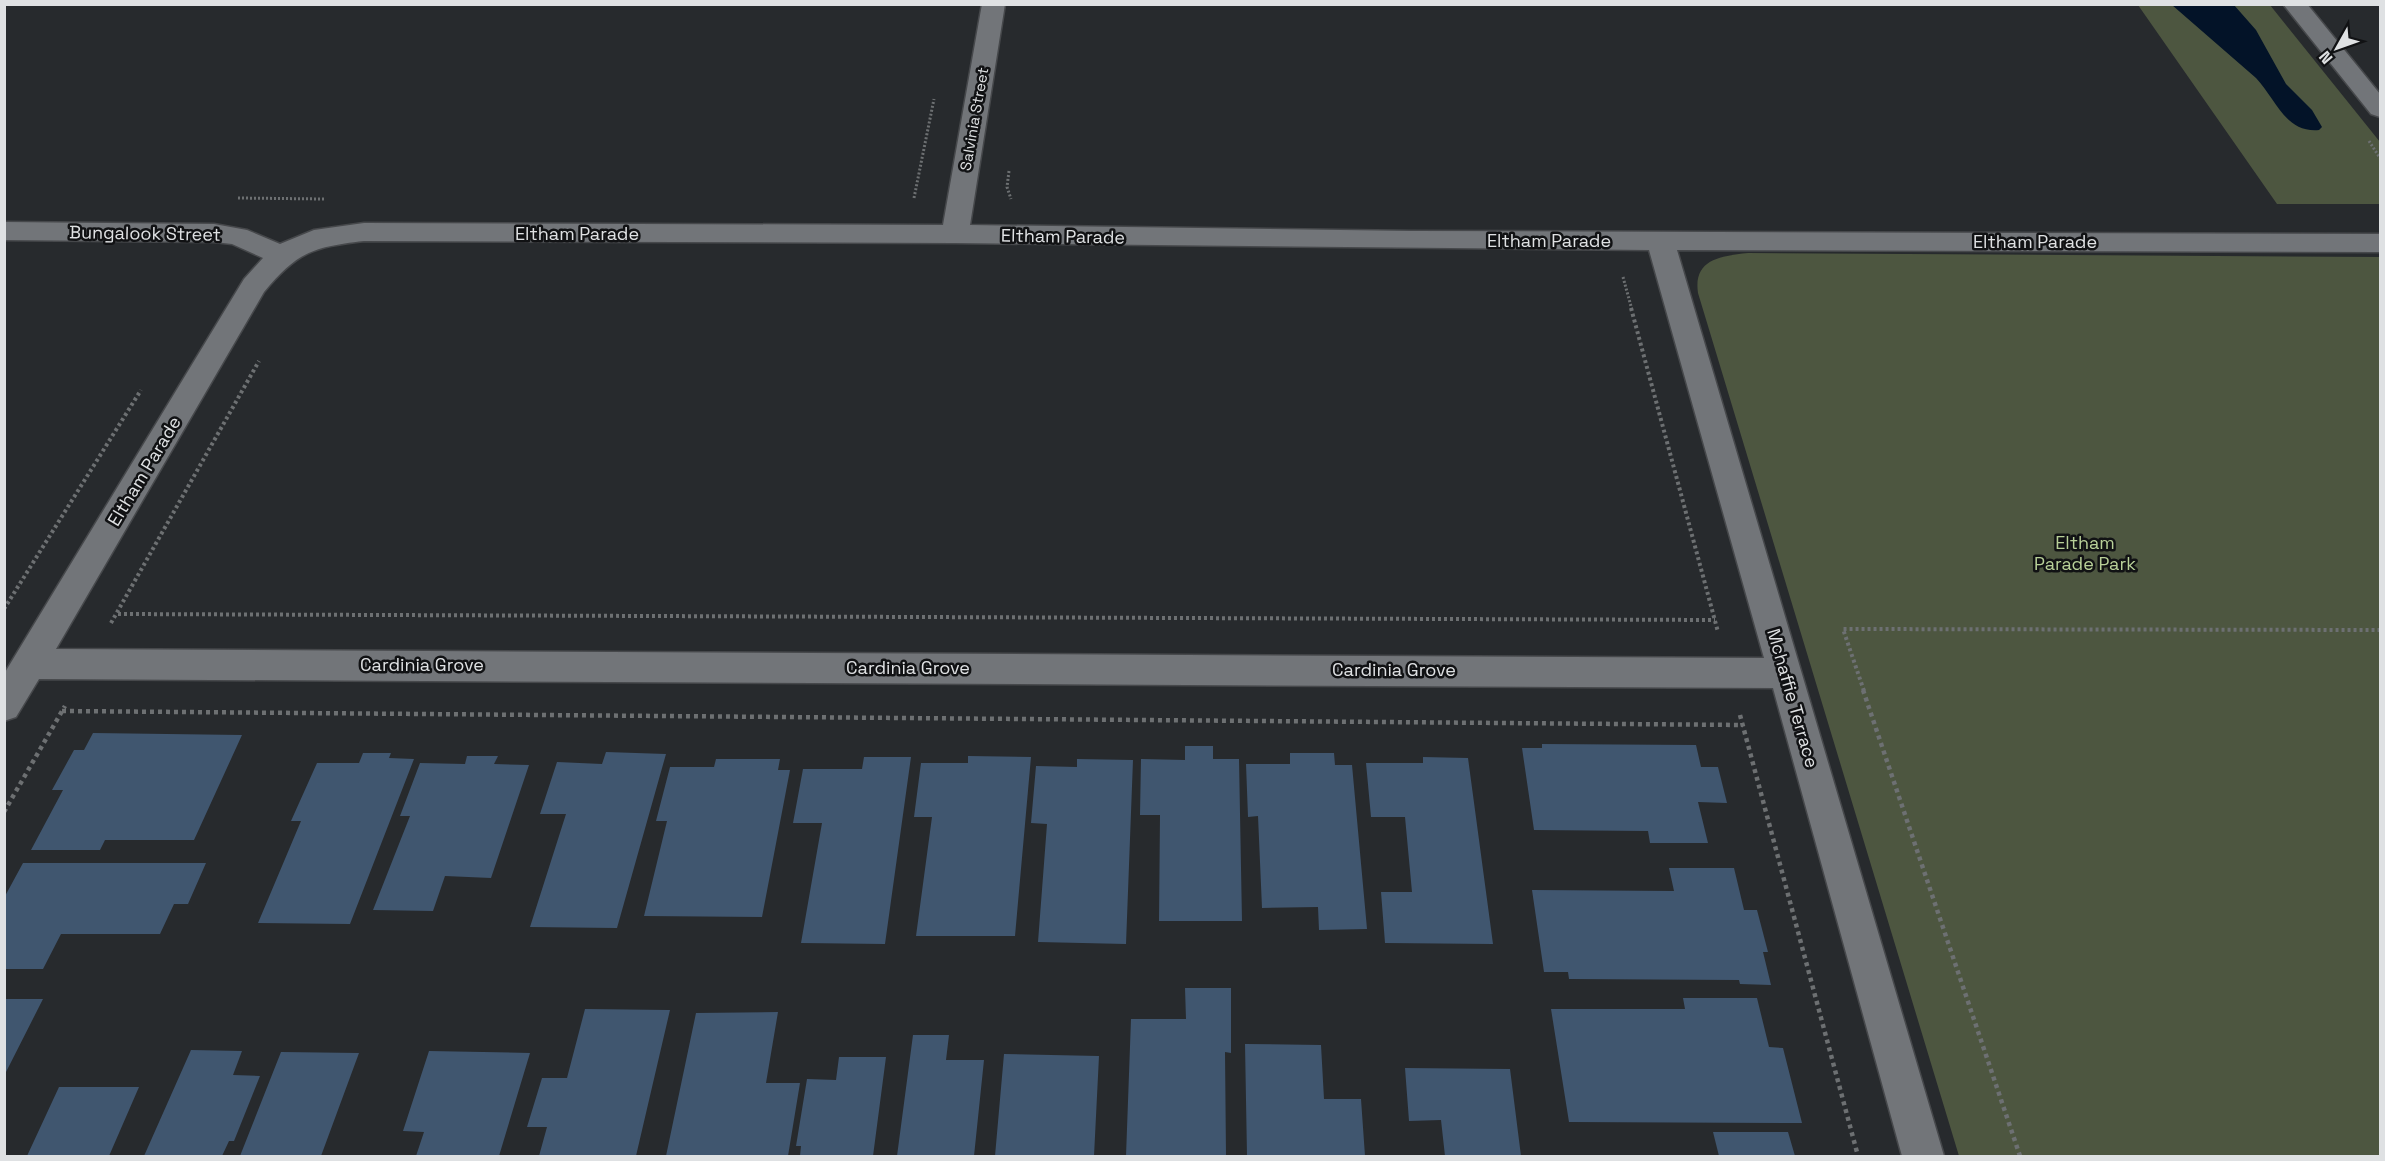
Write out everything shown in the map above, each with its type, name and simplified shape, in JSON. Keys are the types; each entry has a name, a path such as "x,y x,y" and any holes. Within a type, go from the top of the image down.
{"street":[{"name":"Salvinia Street","path":"955,234 994,4"},
{"path":"2294,4 2380,109"},
{"name":"Bungalook Street","path":"4,231 214,233 237,236 280,255"},
{"name":"Eltham Parade","path":"4,706 261,277 280,255 298,244 322,237 364,232 955,234 1412,240 2380,243"},
{"name":"Mchaffie Terrace","path":"1659,240 1786,673 1923,1156"},
{"name":"Cardinia Grove","path":"30,664 1786,673"}],"path":[{"path":"1009,235 1012,202 1007,187 1010,164"},
{"path":"4,812 260,360"},
{"path":"4,609 142,388"},
{"path":"117,614 1715,621"},
{"path":"2020,1156 1843,629 2380,630"},
{"path":"62,711 1743,725"}],"green space":[{"path":"2138,5 2270,5 2380,142 2380,204 2277,204"},
{"name":"Eltham Parade Park","path":"1748,253 2380,257 2380,1156 1959,1156 1698,293 1700,273 1711,261"}],"water":[{"path":"2172,5 2234,5 2256,30 2286,84 2312,110 2322,127 2319,130 2307,129 2289,120 2256,78"}],"building":[{"path":"93,733 242,735 194,840 105,840 100,850 31,850 63,790 52,790 74,750 84,750"},
{"path":"1542,744 1696,745 1701,767 1718,767 1727,803 1698,802 1708,843 1650,843 1648,831 1534,830 1522,748 1542,748"},
{"path":"1185,746 1213,746 1213,759 1239,759 1242,921 1159,921 1160,815 1140,815 1141,759 1185,760"},
{"path":"606,752 666,754 617,928 530,927 566,814 540,814 557,762 602,764"},
{"path":"363,753 391,753 389,758 414,759 350,924 258,923 301,821 291,821 317,763 359,763"},
{"path":"1290,753 1334,753 1335,765 1352,765 1367,929 1319,930 1318,907 1262,908 1258,816 1248,817 1246,764 1290,764"},
{"path":"467,756 498,756 494,764 529,765 491,878 445,876 433,911 373,910 410,816 400,816 420,763 465,764"},
{"path":"968,756 1031,757 1015,936 916,936 932,817 914,817 921,763 968,763"},
{"path":"864,757 911,757 885,944 801,943 822,823 793,823 803,769 862,769"},
{"path":"1423,757 1468,758 1493,944 1385,943 1381,892 1412,892 1405,817 1371,817 1366,763 1423,763"},
{"path":"716,759 780,759 778,770 790,770 762,917 644,916 667,821 656,821 670,767 714,767"},
{"path":"1077,759 1133,760 1126,944 1038,942 1047,824 1031,823 1036,766 1077,767"},
{"path":"23,863 206,863 188,904 174,904 160,934 61,934 43,969 4,969 4,898"},
{"path":"1669,868 1734,868 1744,910 1757,910 1768,952 1763,952 1771,985 1740,984 1739,980 1569,979 1568,972 1544,972 1532,890 1674,891"},
{"path":"1185,988 1231,988 1231,1053 1225,1052 1226,1156 1126,1156 1131,1019 1186,1019"},
{"path":"1683,998 1757,998 1769,1047 1783,1048 1802,1123 1569,1122 1551,1009 1685,1009"},
{"path":"4,999 43,999 4,1076"},
{"path":"585,1009 670,1010 636,1156 539,1156 547,1127 527,1127 542,1078 567,1078"},
{"path":"778,1012 766,1083 800,1083 788,1156 666,1156 696,1013"},
{"path":"913,1035 949,1035 946,1060 984,1060 974,1156 897,1156"},
{"path":"1245,1044 1321,1045 1324,1099 1361,1099 1365,1156 1247,1156"},
{"path":"191,1050 242,1051 233,1075 260,1076 234,1141 229,1141 222,1156 144,1156"},
{"path":"429,1051 530,1053 499,1156 416,1156 424,1132 403,1131"},
{"path":"281,1052 359,1053 321,1156 240,1156"},
{"path":"1004,1054 1099,1056 1094,1156 995,1156"},
{"path":"839,1057 886,1057 873,1156 800,1156 801,1146 796,1146 807,1079 836,1080"},
{"path":"1405,1068 1510,1069 1521,1156 1445,1156 1441,1120 1409,1121"},
{"path":"59,1087 139,1087 109,1156 27,1156"},
{"path":"1713,1132 1788,1132 1795,1156 1719,1156"}]}
